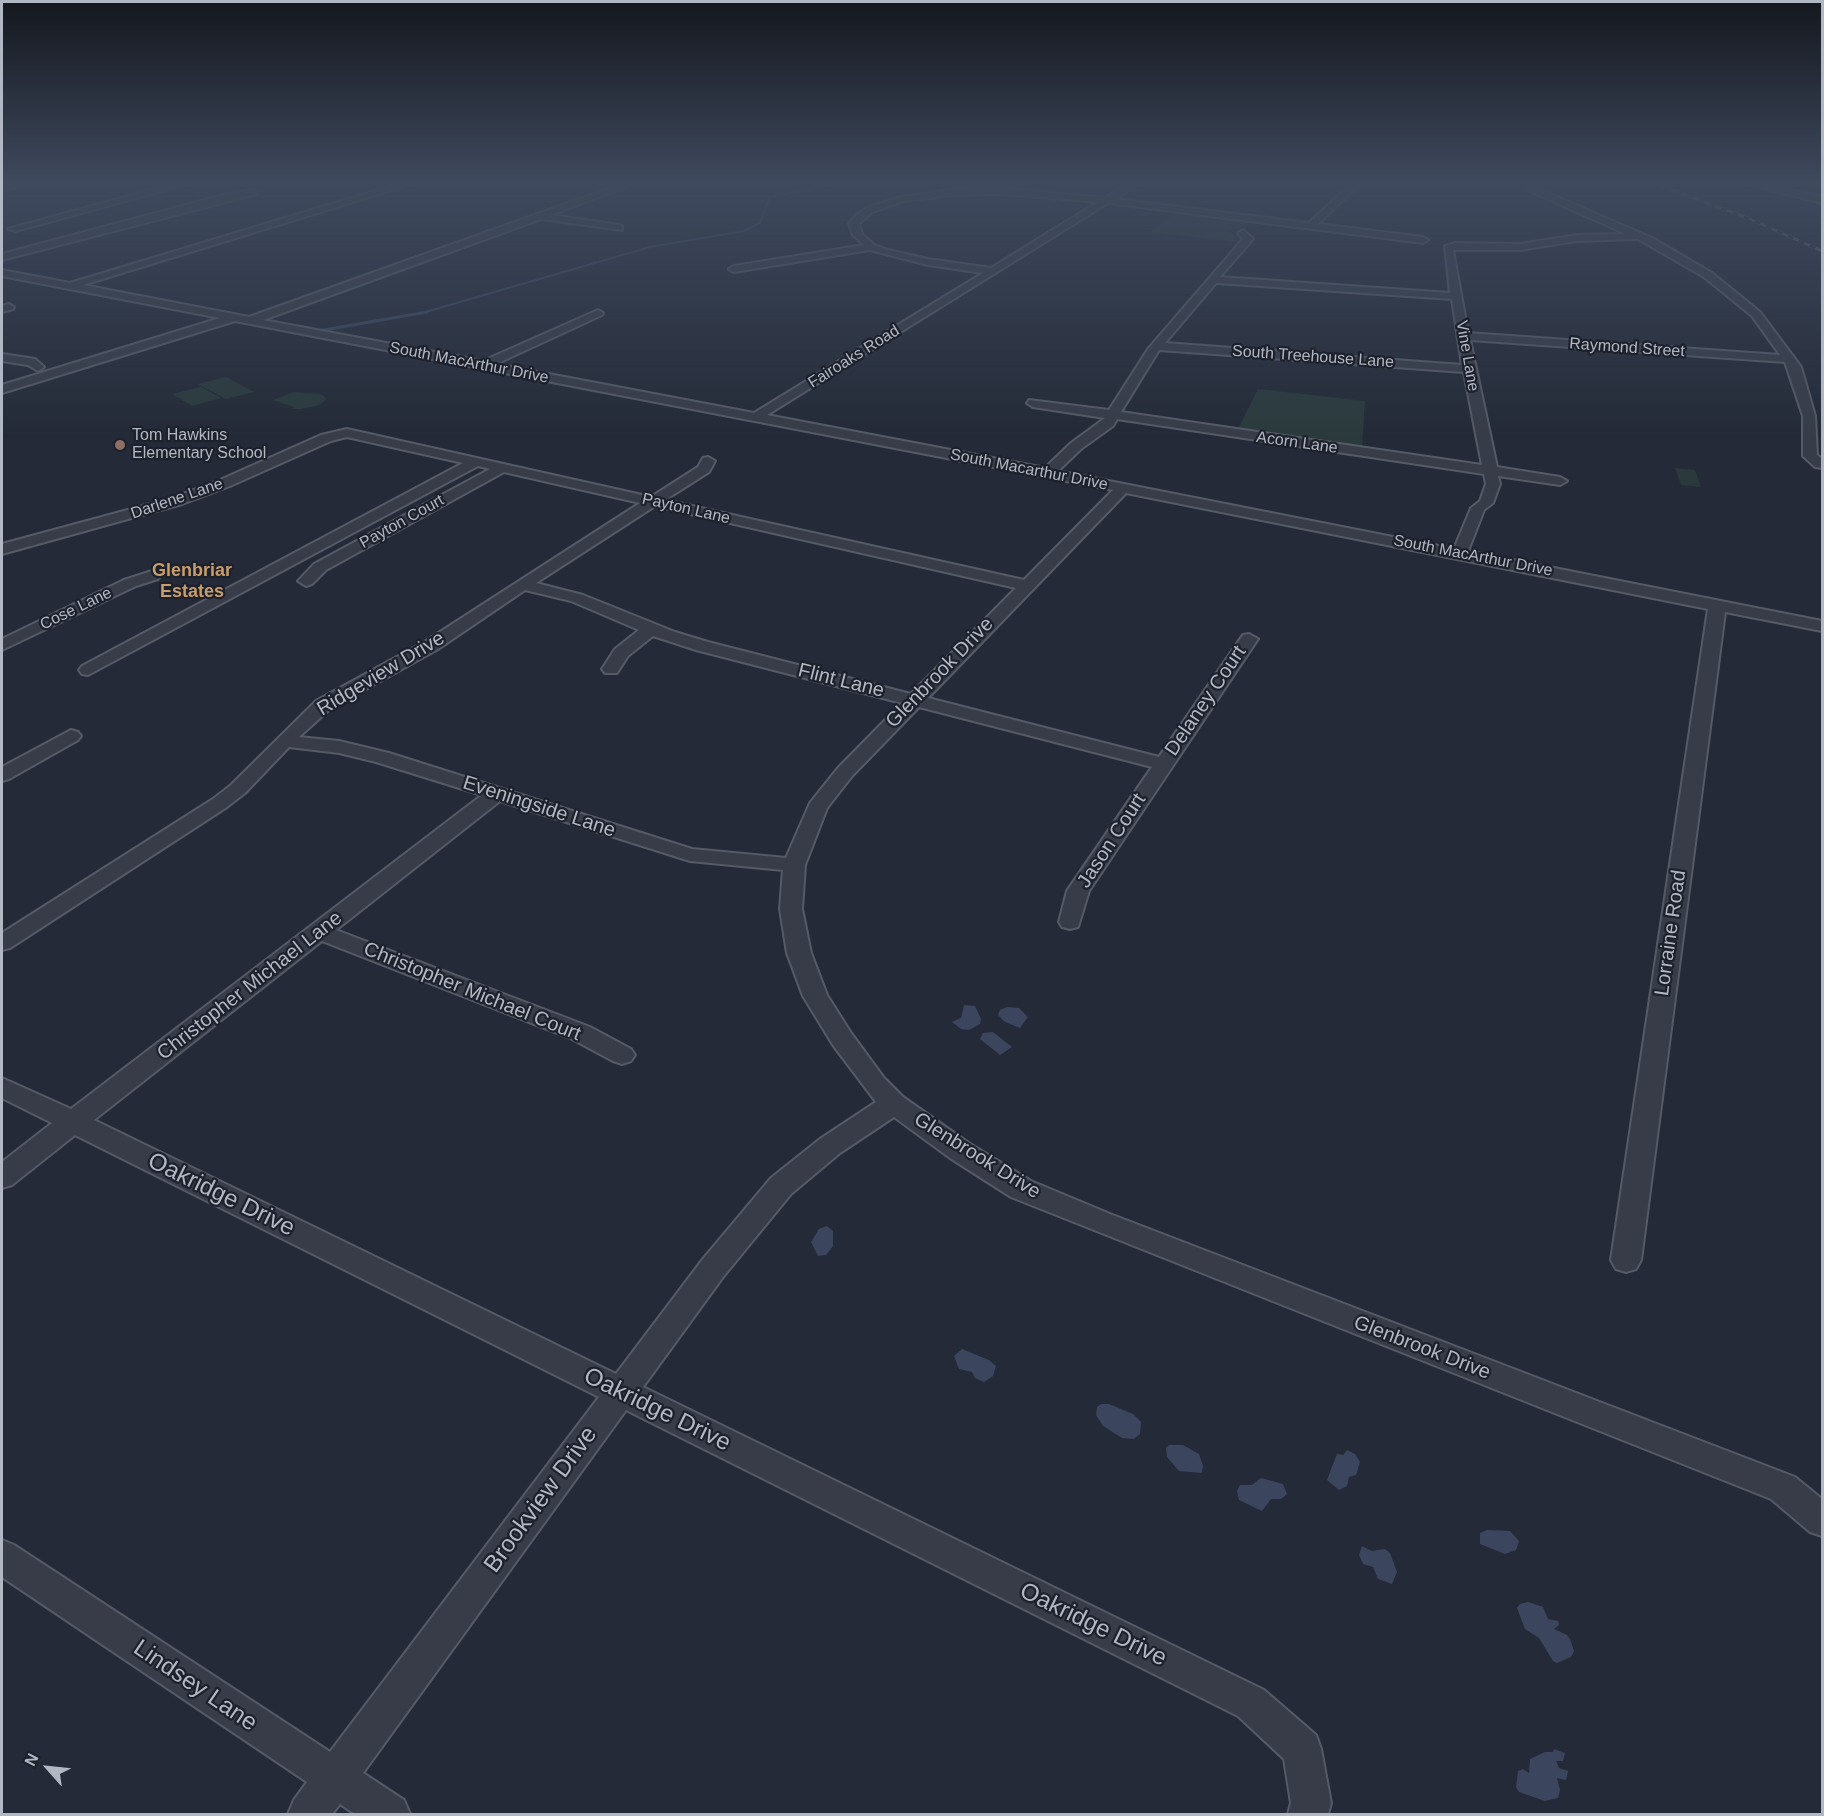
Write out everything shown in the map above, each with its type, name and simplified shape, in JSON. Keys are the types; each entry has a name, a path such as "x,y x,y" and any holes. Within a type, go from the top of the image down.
{"street":[{"path":"71,286 131,268"},
{"path":"250,320 397,268"},
{"path":"734,269 742,268"},
{"path":"971,268 993,271"},
{"name":"Fairoaks Road","path":"756,417 998,268"},
{"path":"1048,473 1093,431 1108,423 1140,366 1223,268"},
{"name":"Vine Lane","path":"1450,268 1488,471 1493,484 1486,503 1478,508 1460,553"},
{"path":"1695,268 1708,275 1756,314 1790,359 1803,390 1809,416 1810,456 1820,464"},
{"name":"South MacArthur Drive","path":"2,273 936,451"},
{"path":"1212,280 1455,296"},
{"path":"482,366 598,313"},
{"path":"2,389 233,317"},
{"name":"Raymond Street","path":"1464,336 1790,359"},
{"name":"South Treehouse Lane","path":"1157,346 1469,369"},
{"path":"2,358 31,362 38,367"},
{"name":"Acorn Lane","path":"1034,403 1560,481"},
{"name":"Payton Lane","path":"347,432 1026,585"},
{"name":"Darlene Lane","path":"2,549 177,501 225,483 326,438 347,432"},
{"name":"South Macarthur Drive","path":"936,451 1123,488"},
{"name":"Ridgeview Drive","path":"2,943 220,803 238,789 323,705 432,645 704,469 708,461"},
{"path":"88,670 476,462"},
{"name":"Payton Court","path":"306,581 320,567 502,468"},
{"name":"South MacArthur Drive","path":"1123,488 1822,626"},
{"name":"Glenbrook Drive","path":"1123,488 915,699 845,772 817,807 794,865 791,909 799,953 814,996 875,1085 894,1104 960,1151 1021,1189 1100,1222 1783,1488 1822,1520"},
{"name":"Cose Lane","path":"2,645 129,583 152,576"},
{"name":"Flint Lane","path":"524,584 577,597 651,629 702,646 1164,764"},
{"name":"Lorraine Road","path":"1626,1260 1717,606"},
{"path":"611,669 621,653 651,629"},
{"name":"Delaney Court","path":"1164,764 1249,639"},
{"path":"2,775 71,736"},
{"name":"Eveningside Lane","path":"285,741 339,747 382,757 690,855 794,865"},
{"name":"Jason Court","path":"1070,922 1078,891 1164,764"},
{"name":"Christopher Michael Lane","path":"2,1177 497,794"},
{"name":"Christopher Michael Court","path":"320,932 581,1033 622,1055"},
{"name":"Oakridge Drive","path":"2,1087 1251,1703 1302,1749 1311,1803 1308,1815"},
{"name":"Brookview Drive","path":"308,1815 712,1268 781,1186 830,1146 894,1104"},
{"name":"Lindsey Lane","path":"2,1557 390,1815"}],"shaded area":[{"path":"226,377 254,392 226,399 198,384"},
{"path":"201,387 221,398 192,406 172,394"},
{"path":"1258,389 1365,401 1362,448 1238,429"},
{"path":"294,392 321,394 327,399 319,405 301,409 292,409 294,407 273,400"},
{"path":"1675,468 1695,470 1701,487 1681,485"}],"water":[{"path":"964,1005 975,1006 981,1019 980,1024 969,1030 961,1029 952,1022 961,1018"},
{"path":"1007,1007 1019,1008 1028,1017 1020,1028 1005,1022 998,1015 1000,1010"},
{"path":"993,1032 1012,1047 1000,1055 980,1039 983,1033"},
{"path":"827,1226 833,1231 833,1246 826,1255 818,1256 811,1242 819,1229"},
{"path":"962,1349 989,1360 996,1366 993,1376 984,1382 975,1378 972,1372 959,1369 954,1356"},
{"path":"1101,1404 1109,1404 1133,1414 1141,1422 1140,1434 1134,1439 1122,1438 1103,1426 1096,1415 1097,1407"},
{"path":"1169,1445 1183,1445 1199,1454 1203,1466 1202,1473 1179,1471 1167,1457 1166,1448"},
{"path":"1347,1450 1355,1454 1360,1462 1356,1475 1349,1477 1347,1486 1339,1490 1327,1480 1337,1454 1343,1455"},
{"path":"1261,1478 1283,1484 1287,1494 1281,1499 1271,1499 1262,1511 1239,1500 1237,1491 1240,1485 1252,1485"},
{"path":"1487,1530 1510,1531 1519,1541 1516,1550 1505,1554 1480,1544 1480,1533"},
{"path":"1362,1546 1372,1551 1385,1549 1390,1553 1397,1572 1392,1584 1378,1579 1373,1567 1363,1564 1359,1555"},
{"path":"1528,1602 1543,1607 1548,1619 1558,1621 1559,1625 1554,1629 1567,1635 1570,1639 1574,1651 1571,1657 1557,1663 1553,1661 1539,1638 1525,1629 1517,1608 1520,1604"},
{"path":"1554,1749 1565,1753 1563,1761 1556,1761 1559,1768 1568,1771 1566,1780 1557,1778 1560,1790 1558,1798 1545,1801 1519,1792 1516,1787 1518,1771 1523,1769 1529,1773 1530,1759 1545,1752 1553,1752"}],"waterway":[{"path":"423,313 578,268"},
{"path":"318,331 423,313"}],"place":[{"name":"Tom Hawkins Elementary School","path":"120,445"}],"district":[{"name":"Glenbriar Estates","path":"192,581"}]}
